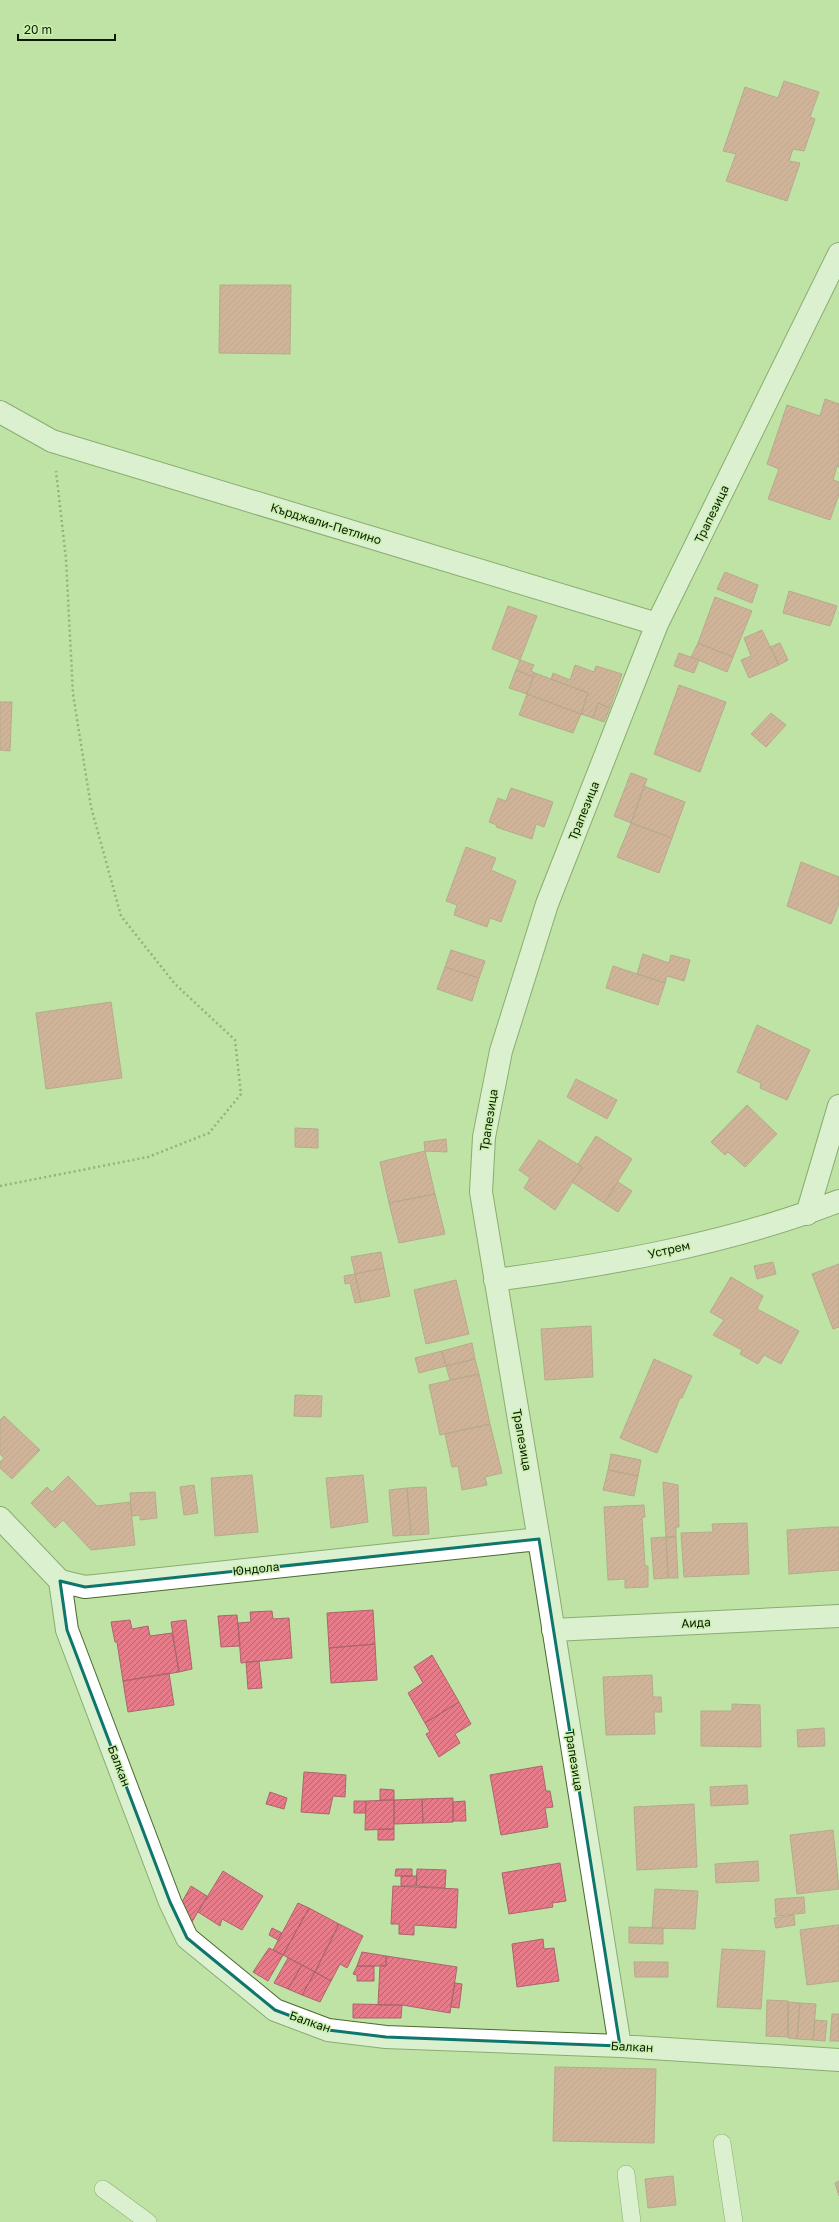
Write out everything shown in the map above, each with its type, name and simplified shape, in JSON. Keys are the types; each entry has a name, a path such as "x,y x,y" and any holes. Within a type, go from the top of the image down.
{"street":[{"name":"Трапезица","path":"620,2046 539,1539 481,1192 484,1136 501,1051 547,904 657,624 839,254"},
{"name":"Кърджали-Петлино","path":"0,412 52,441 657,624"},
{"path":"807,1214 839,1106"},
{"name":"Устрем","path":"495,1280 585,1268 694,1244 807,1214 839,1201"},
{"path":"0,1518 60,1581"},
{"name":"Юндола","path":"60,1581 85,1587 539,1539"},
{"name":"Балкан","path":"60,1581 68,1630 73,1645 170,1902 187,1938 275,2010 328,2030 386,2037 620,2046 839,2060"},
{"name":"Аида","path":"553,1630 839,1616"}],"lane":[{"path":"722,2143 734,2222"},
{"path":"626,2174 632,2222"},
{"path":"103,2189 148,2222"}],"path":[{"path":"0,1186 148,1157 209,1133 241,1094 235,1040 175,984 121,916 91,807 73,694 66,559 52,441"}],"highlighted area":[{"path":"539,1539 620,2046 386,2037 328,2030 275,2010 187,1938 170,1902 67,1630 60,1581 85,1587"}],"building":[{"path":"784,81 819,92 810,117 815,119 804,151 793,149 789,161 800,163 787,201 726,181 736,154 723,151 745,87 778,98"},
{"path":"220,285 291,285 290,354 219,353"},
{"path":"825,399 839,404 839,467 837,466 833,480 839,482 839,494 830,520 768,499 779,469 767,464 787,405 820,416"},
{"path":"725,572 758,585 752,603 717,589"},
{"path":"789,591 837,606 830,626 783,613"},
{"path":"715,597 752,611 733,657 698,643"},
{"path":"508,606 537,616 520,660 492,649"},
{"path":"762,630 779,665 749,678 741,660 751,656 744,638"},
{"path":"698,643 733,657 727,672 691,657"},
{"path":"780,643 788,660 779,665 770,647"},
{"path":"679,653 699,660 694,673 674,666"},
{"path":"520,660 534,665 531,671 535,673 533,677 516,670"},
{"path":"575,665 594,672 596,666 622,674 610,708 598,703 593,718 581,714 588,693 551,679 553,673 570,680"},
{"path":"516,670 533,677 527,694 509,688"},
{"path":"535,673 588,693 581,714 527,694"},
{"path":"679,685 726,702 700,772 654,754"},
{"path":"527,694 581,714 573,733 519,715"},
{"path":"0,702 12,702 10,751 0,750"},
{"path":"598,703 610,708 604,722 593,718"},
{"path":"771,713 786,725 766,747 751,734"},
{"path":"631,773 647,779 631,823 614,816"},
{"path":"644,786 685,802 672,838 631,823"},
{"path":"511,788 553,802 544,827 536,824 532,839 496,827 497,825 489,822 498,798 506,801"},
{"path":"631,823 672,838 659,873 617,857"},
{"path":"466,847 496,858 491,870 516,881 501,922 490,918 487,927 454,915 457,905 446,901"},
{"path":"801,862 839,877 839,904 831,924 787,906"},
{"path":"451,950 485,961 479,978 445,967"},
{"path":"643,954 669,963 671,955 690,960 684,981 667,976 665,983 637,974"},
{"path":"613,966 665,983 658,1005 606,988"},
{"path":"445,967 479,978 472,1001 437,989"},
{"path":"111,1002 122,1078 46,1089 36,1013"},
{"path":"757,1025 810,1050 787,1100 760,1088 761,1083 737,1072"},
{"path":"576,1079 617,1100 607,1119 567,1097"},
{"path":"747,1105 777,1134 745,1167 728,1152 725,1155 711,1142"},
{"path":"295,1128 318,1129 318,1148 295,1147"},
{"path":"596,1136 632,1159 604,1203 572,1182 582,1167 578,1164"},
{"path":"446,1139 447,1152 425,1151 424,1142"},
{"path":"539,1140 582,1167 555,1210 524,1188 530,1178 519,1170"},
{"path":"425,1151 435,1194 389,1203 380,1162"},
{"path":"618,1182 632,1191 618,1212 604,1203"},
{"path":"435,1194 445,1234 399,1243 389,1203"},
{"path":"381,1252 384,1268 355,1274 351,1257"},
{"path":"773,1262 776,1274 757,1279 754,1266"},
{"path":"839,1264 839,1327 833,1329 812,1274"},
{"path":"384,1268 390,1296 361,1302 355,1274"},
{"path":"355,1274 361,1302 355,1303 350,1283 345,1284 344,1276"},
{"path":"731,1277 763,1296 757,1309 799,1331 781,1364 764,1355 758,1364 740,1354 742,1350 713,1335 724,1320 710,1312"},
{"path":"456,1280 469,1334 426,1344 414,1290"},
{"path":"591,1326 593,1377 545,1380 541,1329"},
{"path":"472,1343 475,1359 446,1366 442,1351"},
{"path":"442,1351 446,1366 419,1373 415,1358"},
{"path":"475,1359 479,1374 450,1380 446,1366"},
{"path":"654,1359 692,1376 682,1398 680,1398 657,1453 620,1438"},
{"path":"479,1374 490,1424 440,1435 429,1385"},
{"path":"295,1395 322,1396 321,1417 294,1416"},
{"path":"4,1416 40,1450 12,1479 0,1468 0,1462 4,1458 0,1454 0,1420"},
{"path":"490,1424 502,1473 485,1477 487,1485 462,1490 458,1466 452,1467 445,1434"},
{"path":"611,1454 641,1460 638,1476 608,1470"},
{"path":"608,1470 638,1476 634,1496 603,1490"},
{"path":"252,1475 258,1532 215,1536 211,1478"},
{"path":"363,1475 368,1522 331,1528 326,1478"},
{"path":"68,1476 97,1506 130,1502 135,1545 91,1550 63,1520 55,1528 31,1503 47,1487 52,1492"},
{"path":"663,1482 678,1485 679,1527 676,1527 676,1537 666,1537"},
{"path":"194,1485 198,1513 184,1515 180,1487"},
{"path":"426,1487 429,1534 411,1535 407,1488"},
{"path":"407,1488 411,1535 393,1536 389,1490"},
{"path":"155,1492 157,1518 140,1520 140,1515 132,1516 130,1493"},
{"path":"644,1505 645,1517 642,1517 645,1566 648,1566 648,1587 625,1588 625,1579 608,1580 604,1507"},
{"path":"747,1523 749,1574 684,1577 681,1533 713,1532 712,1524"},
{"path":"839,1527 839,1570 789,1574 787,1530"},
{"path":"666,1537 676,1537 678,1578 668,1578"},
{"path":"666,1537 668,1578 654,1579 651,1538"},
{"path":"373,1610 375,1644 329,1648 327,1613"},
{"path":"272,1611 273,1619 289,1618 292,1658 241,1663 238,1623 251,1622 250,1612"},
{"path":"237,1615 240,1646 221,1647 218,1616"},
{"path":"130,1620 132,1629 148,1626 150,1636 172,1633 179,1672 123,1681 117,1642 115,1642 111,1622"},
{"path":"186,1620 192,1669 179,1672 171,1622"},
{"path":"375,1644 377,1680 331,1683 329,1648"},
{"path":"432,1655 459,1702 425,1723 408,1693 423,1683 414,1667"},
{"path":"259,1661 262,1688 248,1689 246,1662"},
{"path":"169,1673 174,1705 128,1712 123,1681"},
{"path":"652,1675 653,1697 661,1697 662,1712 654,1712 655,1734 606,1735 603,1677"},
{"path":"459,1702 471,1724 455,1734 460,1743 439,1757 426,1734 430,1732 425,1723"},
{"path":"732,1704 760,1705 761,1747 701,1746 701,1711 732,1711"},
{"path":"824,1728 825,1746 798,1747 797,1730"},
{"path":"542,1766 546,1791 550,1791 553,1807 545,1808 548,1827 501,1835 490,1775"},
{"path":"304,1772 346,1775 345,1797 333,1796 329,1814 301,1812"},
{"path":"747,1785 748,1804 711,1806 710,1787"},
{"path":"380,1789 394,1790 394,1800 380,1800"},
{"path":"270,1792 287,1798 284,1809 266,1804"},
{"path":"453,1798 453,1822 423,1823 422,1799"},
{"path":"422,1799 423,1823 394,1824 394,1800"},
{"path":"394,1800 394,1829 365,1830 366,1801"},
{"path":"354,1801 366,1801 365,1813 354,1813"},
{"path":"465,1801 466,1821 453,1821 453,1802"},
{"path":"694,1804 697,1867 637,1870 634,1807"},
{"path":"378,1829 394,1829 394,1840 378,1840"},
{"path":"833,1830 839,1889 797,1894 790,1835"},
{"path":"758,1861 759,1881 716,1883 715,1864"},
{"path":"560,1863 566,1901 552,1903 553,1907 509,1914 502,1873"},
{"path":"396,1869 412,1869 412,1876 395,1876"},
{"path":"417,1869 446,1870 445,1888 416,1886"},
{"path":"223,1871 263,1896 242,1930 222,1919 220,1926 198,1912"},
{"path":"401,1876 417,1876 416,1886 401,1886"},
{"path":"191,1886 207,1896 192,1922 177,1911"},
{"path":"393,1886 458,1889 456,1928 414,1925 414,1935 399,1934 399,1924 391,1924"},
{"path":"655,1889 698,1891 695,1929 652,1928"},
{"path":"804,1897 805,1913 776,1916 775,1899"},
{"path":"298,1903 309,1908 283,1955 273,1950"},
{"path":"309,1908 339,1924 315,1972 283,1955"},
{"path":"794,1915 795,1925 776,1928 774,1918"},
{"path":"339,1924 363,1936 347,1968 340,1964 331,1981 315,1972"},
{"path":"839,1925 839,1981 807,1985 800,1930"},
{"path":"629,1927 663,1928 663,1944 629,1943"},
{"path":"272,1928 282,1933 278,1940 269,1935"},
{"path":"543,1939 544,1949 554,1948 559,1981 517,1987 512,1944"},
{"path":"269,1948 283,1955 268,1981 253,1972"},
{"path":"722,1949 765,1951 761,2009 717,2007"},
{"path":"362,1952 386,1956 386,1966 357,1966"},
{"path":"386,1956 457,1967 450,2013 402,2005 378,2005 380,1965 386,1966"},
{"path":"288,1958 302,1965 288,1989 274,1983"},
{"path":"634,1962 668,1962 668,1977 635,1977"},
{"path":"302,1965 315,1972 302,1995 288,1989"},
{"path":"357,1966 374,1966 374,1981 357,1981 357,1975 353,1974"},
{"path":"315,1972 331,1981 320,2002 302,1995"},
{"path":"455,1983 462,1984 459,2008 451,2007"},
{"path":"767,2000 788,2001 788,2037 766,2036"},
{"path":"788,2002 800,2003 797,2039 788,2038"},
{"path":"800,2003 816,2004 813,2040 797,2039"},
{"path":"353,2004 402,2005 401,2018 353,2018"},
{"path":"832,2014 839,2014 839,2041 830,2041"},
{"path":"815,2020 827,2021 825,2041 813,2040"},
{"path":"555,2067 656,2069 654,2143 553,2141"},
{"path":"673,2176 676,2205 648,2208 645,2179"},
{"path":"839,2181 839,2196 835,2183"}]}
